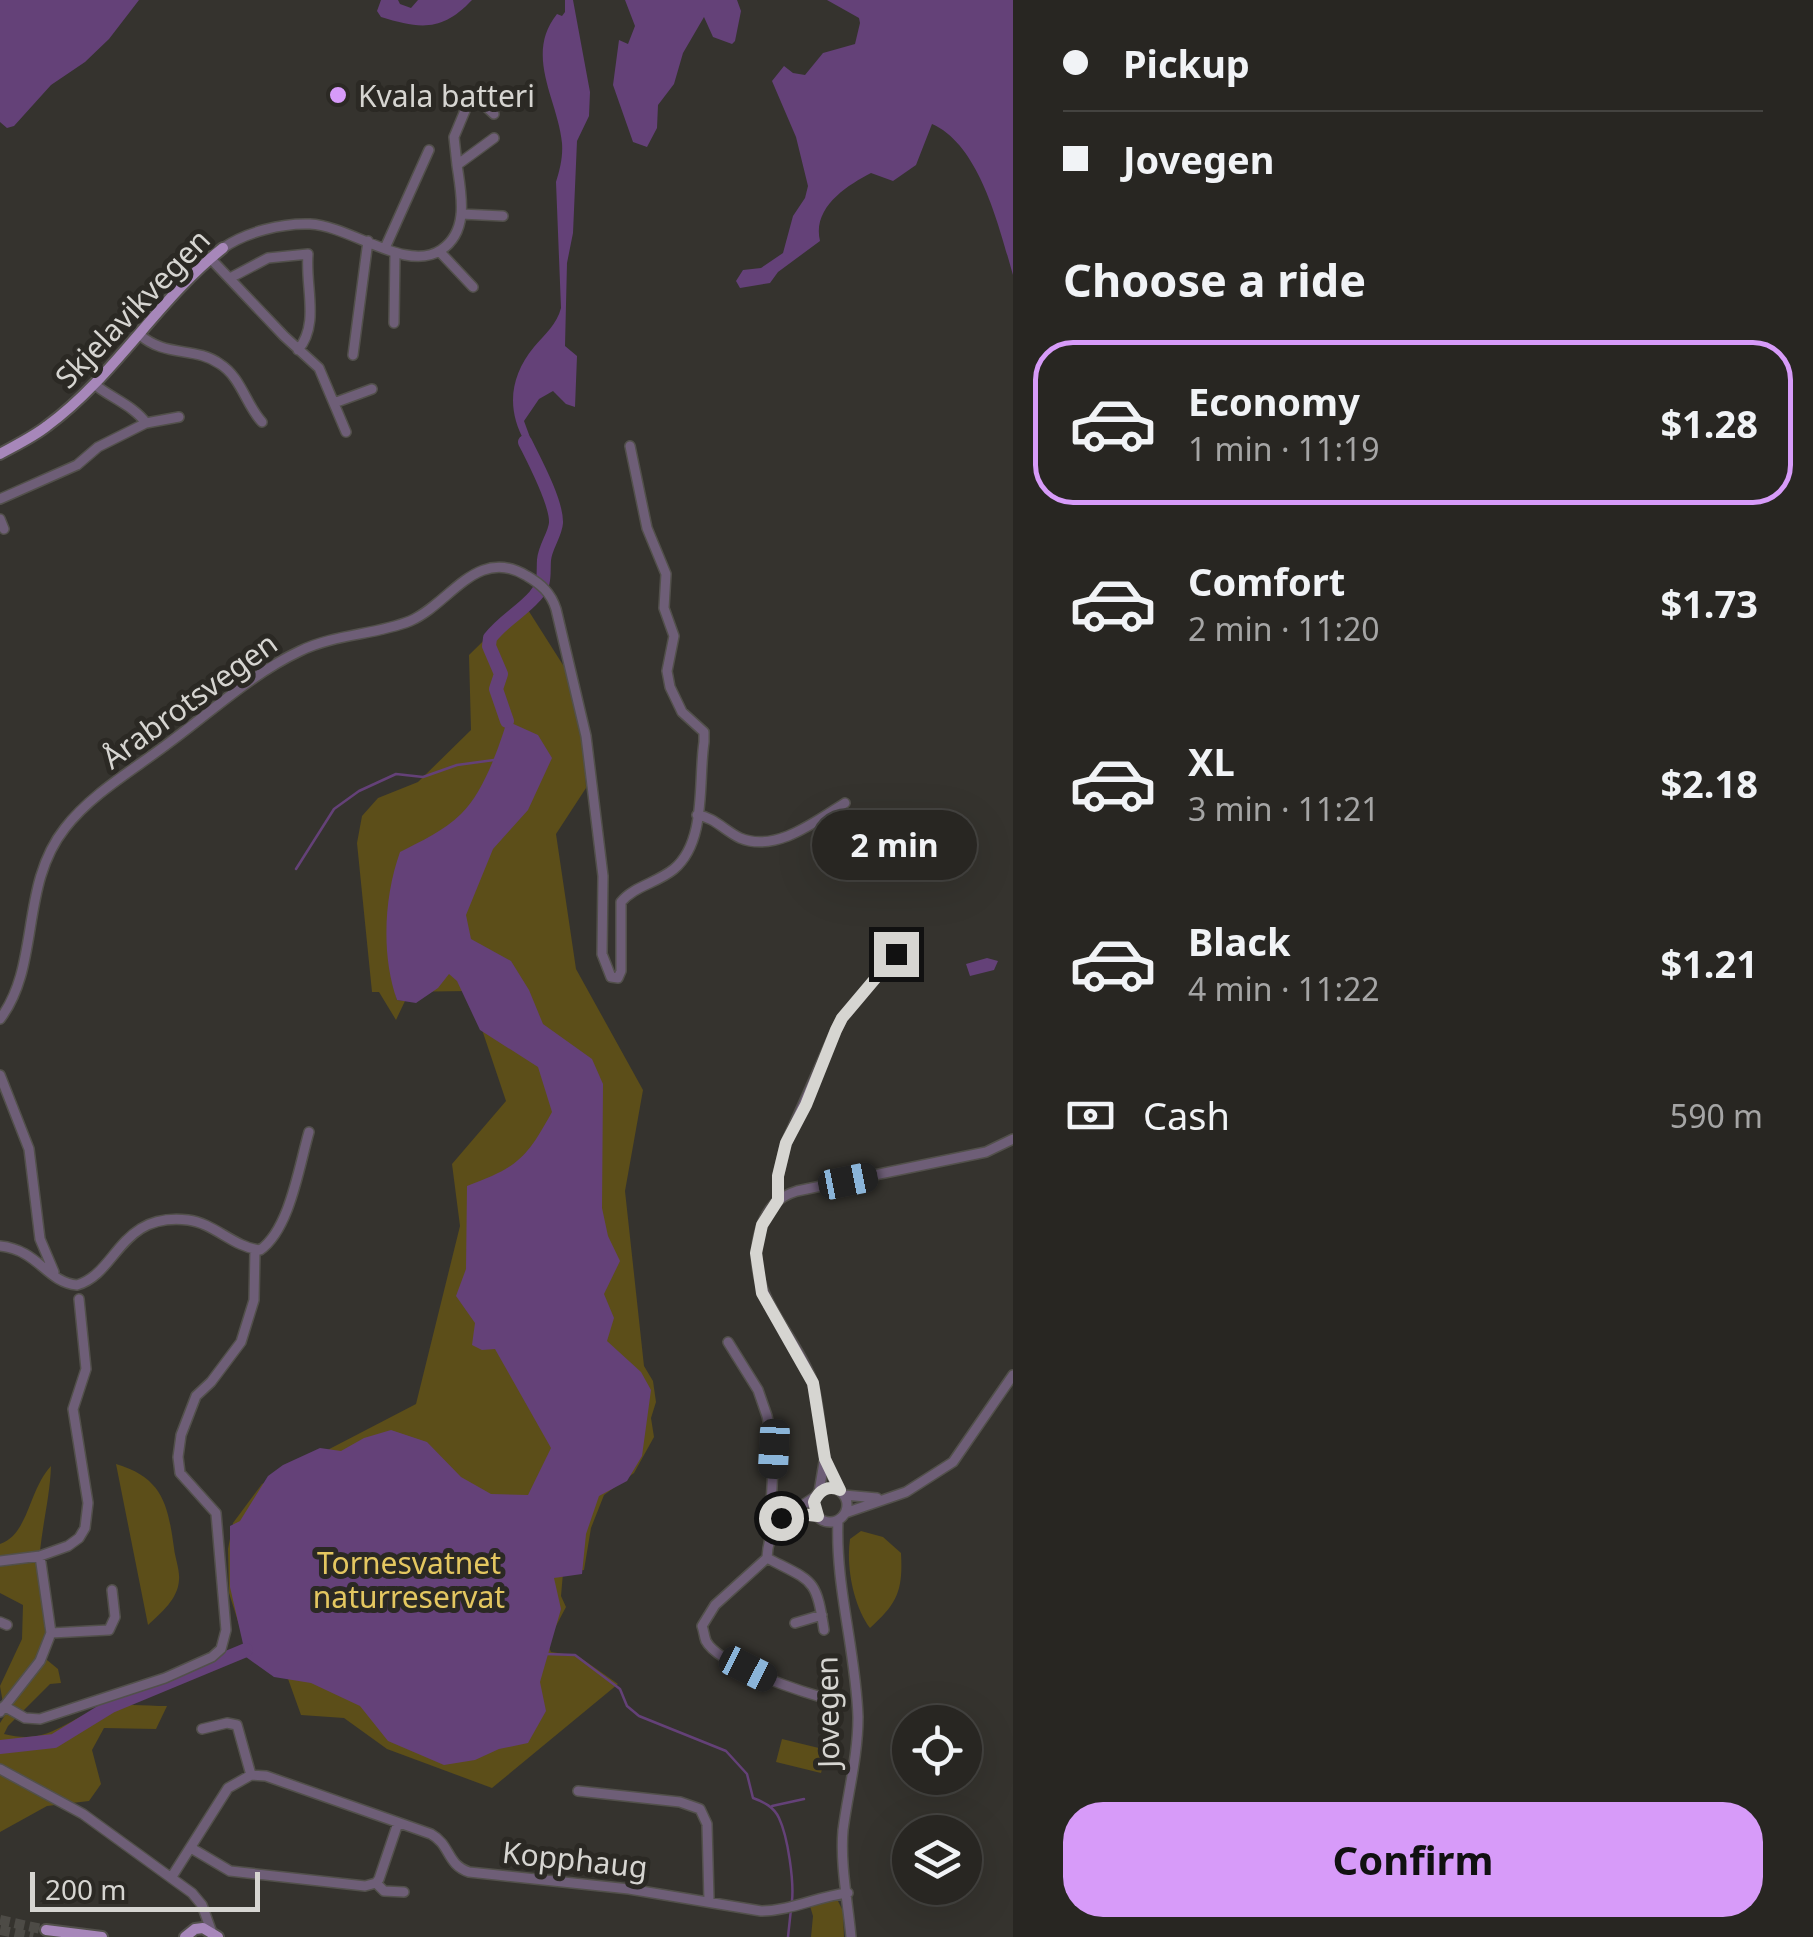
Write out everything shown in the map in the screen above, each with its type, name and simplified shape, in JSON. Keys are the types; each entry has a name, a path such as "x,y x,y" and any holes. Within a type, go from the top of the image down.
{"main road":[{"name":"Skjelavikvegen","path":"0,454 49,425 94,384 222,248"},
{"path":"46,1930 102,1937"},
{"path":"187,1934 217,1935"}],"street":[{"path":"473,287 439,252 457,232 462,214 454,136 470,101 480,100 494,114"},
{"path":"458,164 494,138"},
{"path":"394,323 390,251 429,150"},
{"path":"462,214 502,216"},
{"name":"Skjelavikvegen","path":"222,248 235,240 290,225 312,224 368,240 390,251 418,257 439,252"},
{"path":"353,355 368,240"},
{"path":"230,278 268,258 308,254 307,292 312,325 298,350"},
{"path":"210,258 319,368 346,432"},
{"path":"139,334 165,350 221,364 262,422"},
{"path":"94,384 139,412 146,423"},
{"path":"334,403 372,389"},
{"path":"0,499 77,465 98,446 146,423 179,417"},
{"path":"630,446 647,528 666,574 664,608 674,636 667,670 670,686 682,712 704,732 698,815 712,819 737,836 764,842 783,838 845,804"},
{"name":"Årabrotsvegen","path":"0,1020 14,994 45,859 81,810 258,676 302,650 407,622 482,570 511,568 538,582 556,609 586,736 603,876 602,954 607,972 614,979 621,970 620,902 678,866 689,851 698,815"},
{"path":"778,1200 778,1176 786,1143 836,1030 896,954"},
{"path":"0,1075 30,1149 40,1239 58,1279"},
{"path":"0,1246 29,1254 69,1284 84,1284 126,1239 147,1226 173,1220 205,1225 255,1250 269,1244 292,1195 309,1132"},
{"path":"832,1518 847,1504 825,1459 813,1383 759,1281 758,1240 767,1214 778,1200 797,1192 986,1152 1013,1139"},
{"path":"40,1556 51,1634 40,1661 2,1709 24,1718 40,1718 166,1678 221,1649 226,1630 216,1512 180,1473 178,1457 196,1396 241,1342 254,1300 255,1250"},
{"path":"0,1561 40,1556 80,1538 87,1514 73,1409 86,1369 79,1298"},
{"path":"728,1342 758,1390 767,1416 774,1449 771,1505 786,1516 832,1518 930,1480 953,1462 1013,1375"},
{"path":"825,1459 814,1507 832,1518"},
{"path":"836,1700 776,1684 720,1654 707,1644 702,1626 706,1616 766,1558 768,1538 786,1516 829,1488 880,1499"},
{"name":"Jovegen","path":"832,1518 857,1702 855,1771 843,1832 851,1937"},
{"path":"766,1558 814,1584 824,1630"},
{"path":"51,1634 109,1630 115,1617 112,1590"},
{"path":"795,1623 822,1615"},
{"path":"171,1878 228,1788 250,1775 238,1725 227,1723 202,1729"},
{"path":"0,1770 83,1814 171,1878 198,1899 217,1935"},
{"name":"Kopphaug","path":"250,1775 266,1776 431,1834 455,1866 469,1872 629,1888 774,1911 848,1893"},
{"path":"578,1791 680,1802 700,1809 708,1824 709,1901"},
{"path":"376,1884 398,1823"},
{"path":"191,1848 230,1871 376,1884"},
{"path":"376,1884 384,1891 404,1892"},
{"path":"187,1934 204,1913"}],"green space":[{"name":"Tornesvatnet naturreservat","path":"523,602 570,676 584,733 586,788 556,834 576,969 643,1090 625,1191 644,1366 653,1381 656,1402 651,1418 654,1437 634,1473 604,1495 591,1528 584,1570 563,1573 561,1596 566,1607 547,1643 551,1652 578,1656 618,1684 492,1788 387,1749 344,1718 301,1715 287,1676 248,1653 229,1593 228,1549 233,1523 262,1484 416,1404 460,1226 452,1164 506,1101 469,991 395,992 397,1000 405,1001 396,1020 379,992 372,992 357,843 362,816 378,798 418,782 471,730 469,655"},
{"path":"116,1464 153,1485 169,1519 178,1587 168,1605 148,1625"},
{"path":"51,1466 39,1578 47,1660 58,1669 61,1683 50,1684 4,1734 21,1737 48,1733 95,1711 117,1706 167,1706 156,1729 104,1728 92,1750 101,1784 89,1801 47,1806 0,1832 0,1723 5,1715 0,1686 22,1639 23,1605 0,1593 0,1544 10,1539 23,1522 37,1487"},
{"path":"861,1531 883,1537 901,1553 897,1595 870,1628 855,1597 850,1573 850,1539"},
{"path":"782,1739 827,1750 821,1773 776,1762"},
{"path":"832,1898 843,1911 844,1937 811,1937 810,1906"}],"shaded area":[{"path":"0,0 139,0 109,39 85,62 51,85 14,126 7,128 0,122"},
{"path":"381,0 398,0 411,8 418,0 472,0 451,18 419,25 381,17 377,11"},
{"path":"565,0 573,0 590,92 589,116 577,141 573,233 567,263 565,346 577,356 575,407 553,391 539,399 524,421 531,440 525,442 513,405 516,381 526,358 554,324 561,308 556,182 562,143 546,78 543,45 557,14 562,16 565,12"},
{"path":"625,0 737,0 741,11 732,44 713,37 704,17 683,53 674,84 658,105 657,128 647,147 633,142 613,85 619,40 628,44 635,26"},
{"path":"827,0 1013,0 1013,275 994,212 975,168 949,135 932,124 916,165 893,181 871,173 851,184 826,208 819,229 820,241 778,272 770,283 740,288 736,281 743,270 761,268 783,253 793,216 808,186 796,137 772,81 784,66 805,75 823,53 855,44 859,18"},
{"name":"Tornesvatnet naturreservat","path":"507,721 538,735 552,758 528,810 493,849 466,915 471,939 511,961 543,1024 592,1059 603,1084 602,1208 608,1236 620,1261 604,1294 614,1318 607,1341 641,1372 651,1390 642,1456 627,1481 599,1496 586,1534 582,1574 554,1578 561,1609 540,1682 546,1711 528,1743 499,1749 475,1760 444,1765 388,1741 360,1706 311,1683 274,1677 246,1657 230,1587 230,1526 240,1521 268,1476 283,1465 320,1448 341,1451 364,1438 391,1430 427,1442 461,1477 491,1494 528,1495 551,1448 495,1349 482,1350 472,1345 475,1323 456,1296 466,1269 467,1186 519,1160 552,1112 538,1067 480,1030 457,981 449,974 438,988 416,1003 397,1000 388,964 388,907 400,852 447,826 469,805 489,770"},
{"path":"987,958 998,961 994,970 970,976 966,964"}],"waterway":[{"path":"507,721 496,689 501,674 489,646 490,638 539,592 545,555 556,523 549,493 525,442"},
{"path":"296,869 334,809 359,791 396,774 423,777 457,765 494,760"},
{"path":"0,1747 54,1741 111,1706 246,1650"},
{"path":"546,1654 575,1655 620,1689 627,1706 639,1716 726,1751 747,1774 753,1798 768,1805 779,1818 790,1859 792,1901"},
{"path":"772,1806 804,1799"},
{"path":"788,1937 791,1909"}],"tunnel":[{"path":"0,1920 46,1930"},
{"path":"0,1930 33,1937"}],"place":[{"name":"Kvala batteri","path":"338,95"}],"route":[{"path":"781,1518 790,1513 818,1516 814,1502 819,1492 829,1488 840,1490 825,1459 813,1383 762,1293 756,1268 758,1240 767,1214 778,1200 778,1176 786,1143 836,1030 896,954"}]}
